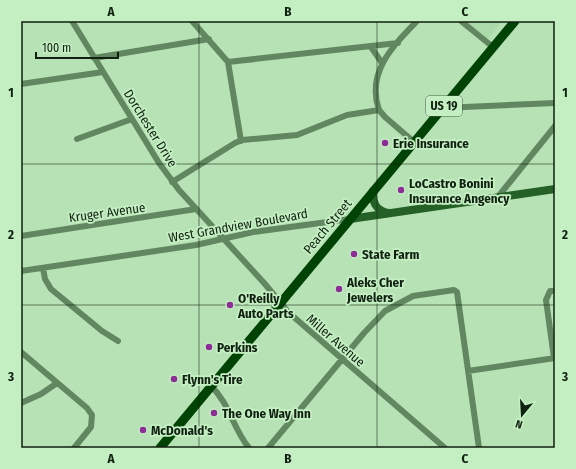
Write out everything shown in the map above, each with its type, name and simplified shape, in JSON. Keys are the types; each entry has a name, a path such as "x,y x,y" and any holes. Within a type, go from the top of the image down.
{"main road":[{"name":"Peach Street","path":"160,448 515,21"}],"street":[{"name":"Dorchester Drive","path":"72,21 172,182 223,239"},
{"path":"192,21 228,62 241,141"},
{"path":"414,142 385,117 380,110 376,96 376,82 382,63 417,21"},
{"path":"461,21 493,48"},
{"path":"94,58 209,39"},
{"path":"228,62 398,42"},
{"path":"371,46 382,63"},
{"path":"21,84 103,72"},
{"path":"442,108 555,102"},
{"path":"172,182 241,141 297,135 346,115 380,110"},
{"path":"78,139 132,119"},
{"path":"497,198 555,126"},
{"name":"West Grandview Boulevard","path":"21,271 223,239 253,232 555,189"},
{"path":"373,191 374,204 380,210 389,213"},
{"name":"Kruger Avenue","path":"21,236 196,209"},
{"name":"Miller Avenue","path":"223,239 288,312 445,448"},
{"path":"43,268 45,279 52,289 99,329 118,341"},
{"path":"268,448 374,322 396,304 413,296 454,290 457,292 479,448"},
{"path":"468,371 554,358 546,300 552,291"},
{"path":"21,352 87,408 93,419 89,430 74,448"},
{"path":"21,403 41,394 57,383"},
{"path":"211,386 223,399 241,437 249,448"}],"shaded area":[{"path":"466,21 502,21 489,38 487,38"}],"place":[{"name":"Erie Insurance","path":"385,143"},
{"name":"LoCastro Bonini Insurance Angency","path":"401,190"},
{"name":"State Farm","path":"354,254"},
{"name":"Aleks Cher Jewelers","path":"339,289"},
{"name":"O'Reilly Auto Parts","path":"230,305"},
{"name":"Perkins","path":"209,347"},
{"name":"Flynn's Tire","path":"174,379"},
{"name":"The One Way Inn","path":"214,413"},
{"name":"McDonald's","path":"143,430"}]}
